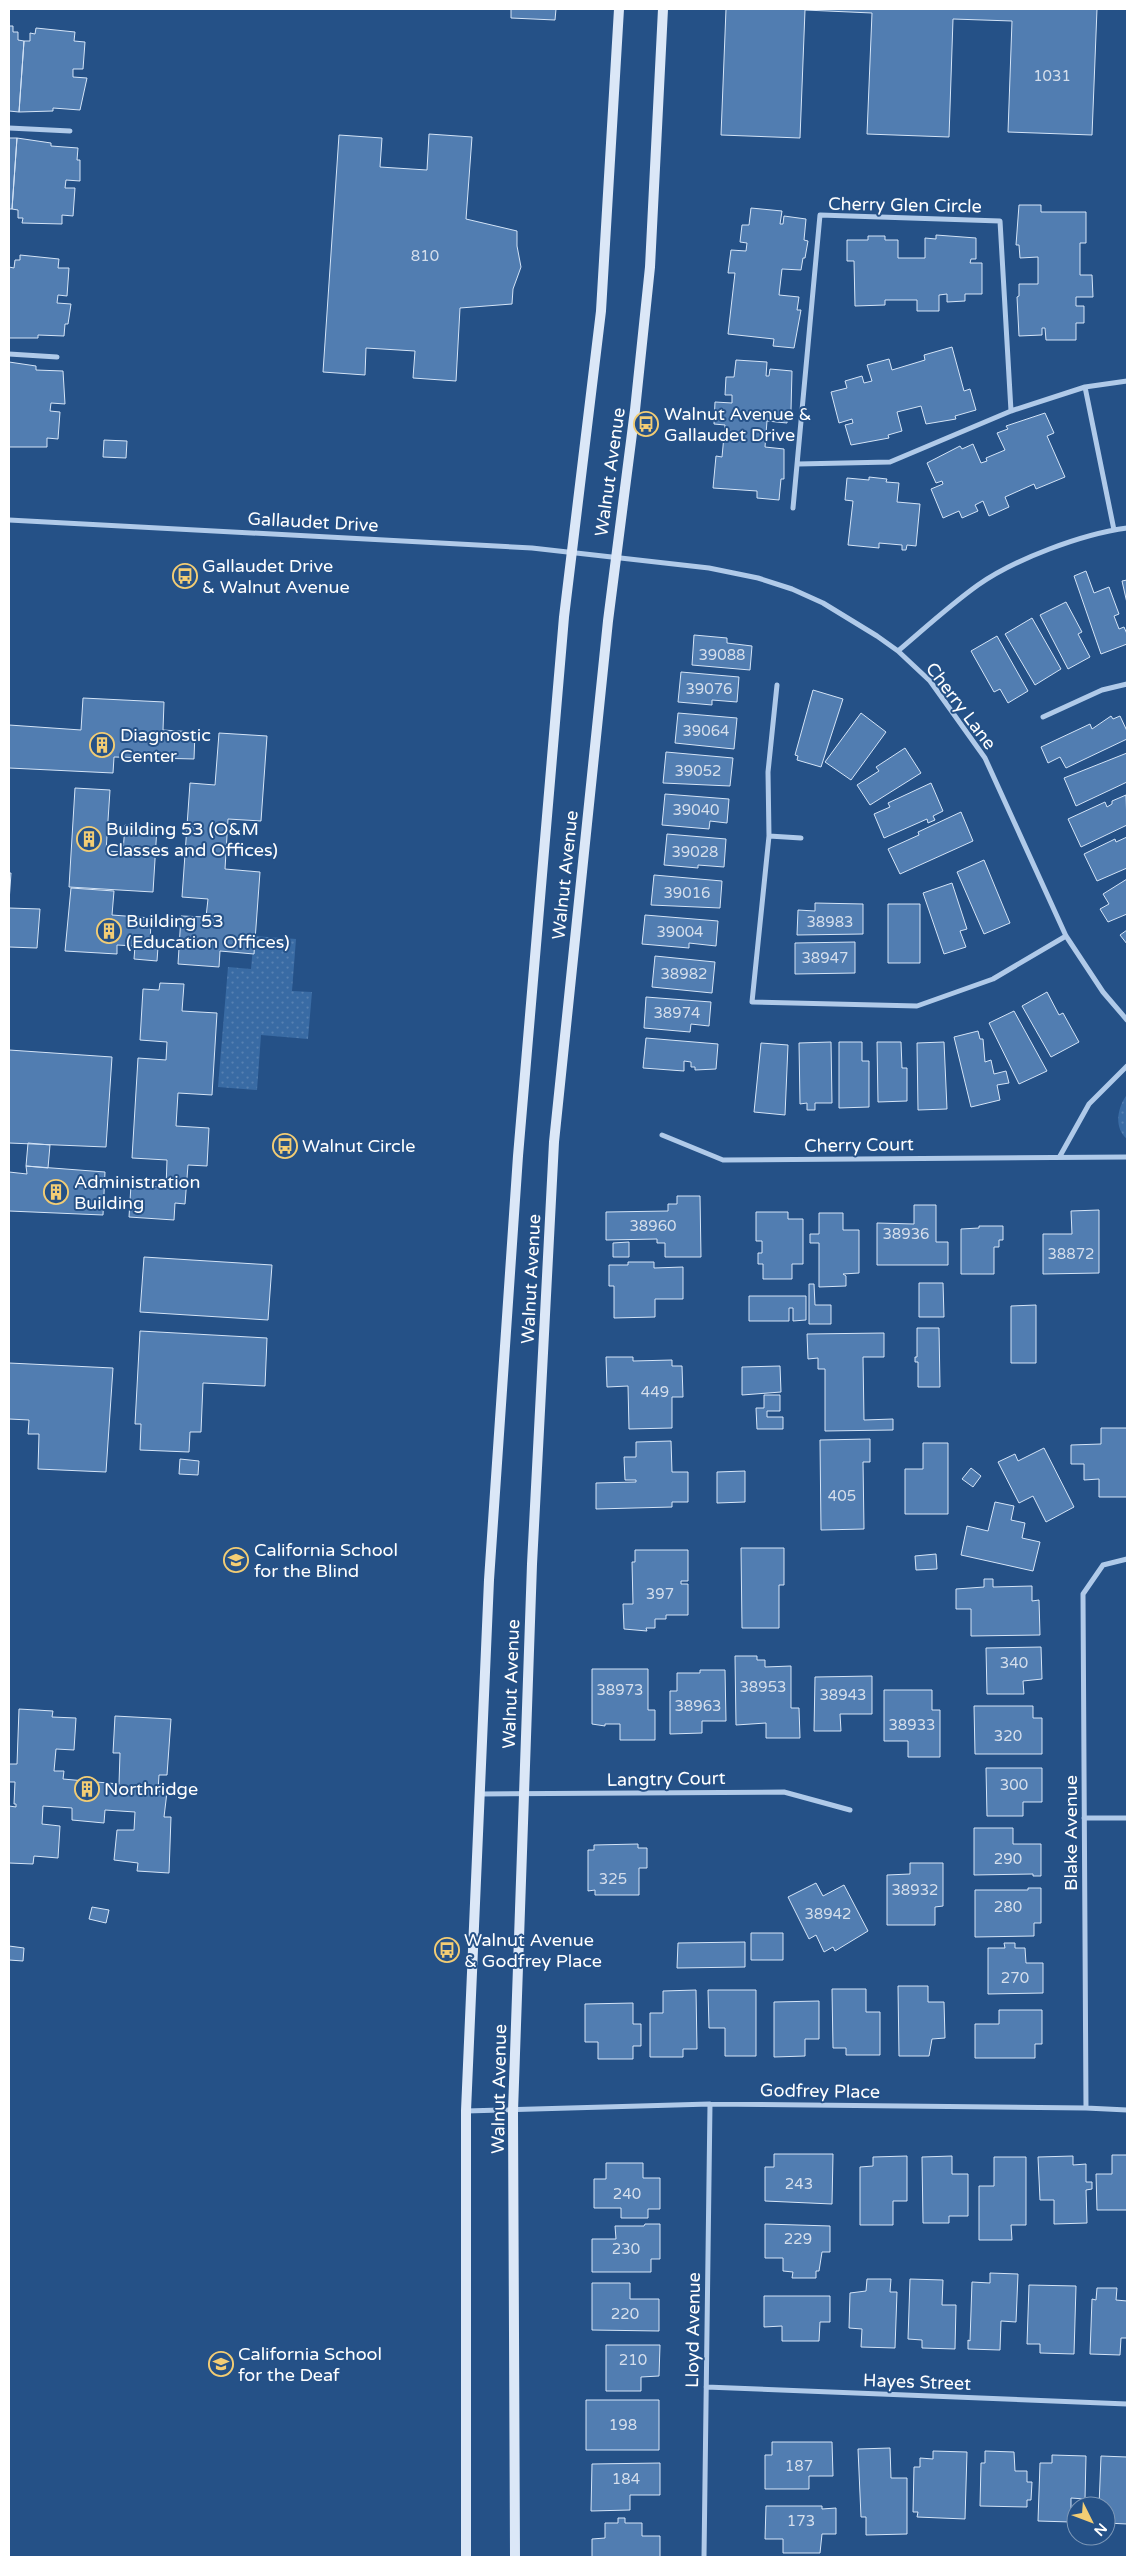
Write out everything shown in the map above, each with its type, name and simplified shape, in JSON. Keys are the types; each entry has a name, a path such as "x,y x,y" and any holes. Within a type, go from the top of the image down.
{"main road":[{"name":"Walnut Avenue","path":"466,2557 466,2111 489,1580 517,1166 564,617 601,311 619,9"},
{"name":"Walnut Avenue","path":"515,2557 514,2111 532,1564 554,1142 615,557 635,410 650,267 663,9"}],"street":[{"path":"9,128 70,131"},
{"name":"Cherry Glen Circle","path":"793,508 820,215 1000,220 1011,411"},
{"path":"9,354 57,357"},
{"path":"798,464 890,462 1011,411 1084,388 1127,381"},
{"path":"1084,388 1114,530"},
{"name":"Gallaudet Drive","path":"9,520 507,546 615,557"},
{"path":"898,651 979,584 1031,557 1114,530 1127,528"},
{"name":"Cherry Lane","path":"615,557 709,568 758,578 792,589 823,603 898,651 930,681 985,758 1066,936 1104,992 1127,1020"},
{"path":"1043,717 1102,690 1127,684"},
{"path":"777,685 768,772 769,836 752,1002 917,1006 993,979 1066,936"},
{"path":"769,836 801,838"},
{"path":"1060,1156 1090,1104 1127,1066"},
{"name":"Cherry Court","path":"662,1135 723,1160 1127,1157"},
{"name":"Blake Avenue","path":"1086,2108 1083,1594 1103,1565 1127,1559"},
{"name":"Langtry Court","path":"480,1794 784,1792 850,1810"},
{"path":"1084,1818 1127,1818"},
{"name":"Godfrey Place","path":"466,2111 710,2104 1127,2110"},
{"name":"Lloyd Avenue","path":"704,2557 710,2104"},
{"name":"Hayes Street","path":"706,2388 1127,2404"}],"shaded area":[{"path":"254,936 296,939 292,991 312,992 308,1039 261,1035 257,1090 218,1087 228,967 251,969"},
{"path":"1126,1096 1127,1139 1120,1129 1118,1118"}],"building":[{"path":"511,9 556,9 555,20 511,18"},
{"path":"726,9 1097,9 1092,135 1008,132 1012,21 953,19 949,137 867,134 872,13 805,10 800,138 721,135"},
{"path":"9,26 13,26 13,32 18,32 18,40 24,41 19,112 9,111"},
{"path":"36,28 75,32 74,41 85,42 83,69 73,69 73,77 87,78 80,110 53,108 53,111 19,112 24,41 30,41 30,33 35,34"},
{"path":"429,134 472,137 466,219 517,231 517,246 521,267 513,289 512,304 460,308 456,381 413,378 415,351 366,348 365,375 323,372 339,135 382,138 380,167 427,170"},
{"path":"9,138 17,138 12,209 9,209"},
{"path":"17,138 51,143 51,146 78,148 77,160 80,160 80,181 66,180 65,188 75,188 73,216 62,215 62,224 22,223 23,218 18,218 18,210 12,209"},
{"path":"1019,205 1041,205 1041,212 1086,212 1086,243 1080,243 1080,275 1092,275 1093,297 1076,297 1076,306 1084,306 1084,323 1076,323 1076,340 1046,340 1045,328 1042,328 1042,335 1019,336 1017,297 1019,296 1019,284 1038,284 1038,257 1020,258 1019,245 1016,245"},
{"path":"751,208 782,211 780,224 783,224 784,216 806,219 804,240 808,241 801,270 782,269 779,295 799,297 797,310 801,310 794,348 773,346 774,339 728,334 735,273 728,273 731,250 746,251 747,243 740,242 742,225 749,225"},
{"path":"936,235 976,238 976,259 971,259 970,263 982,263 982,294 965,294 965,301 947,302 947,294 939,295 939,311 917,311 917,300 885,300 885,305 855,306 854,261 847,261 847,240 868,240 868,236 885,236 885,240 898,240 898,258 925,258 925,238 936,239"},
{"path":"20,255 59,259 58,268 69,268 67,296 58,295 57,303 71,304 68,324 65,324 64,336 38,335 38,338 9,338 9,267 14,268 15,260 20,260"},
{"path":"952,347 964,391 970,389 976,410 955,416 956,419 926,424 921,406 897,412 902,431 888,435 889,438 851,445 845,425 853,423 852,419 839,423 831,392 847,388 845,381 862,376 864,383 872,381 867,365 889,359 892,370 925,360 924,355"},
{"path":"736,360 767,362 766,376 769,376 770,369 792,371 791,410 788,410 787,423 767,421 765,447 784,449 784,479 781,479 779,500 757,498 757,491 713,488 716,456 722,457 725,425 714,424 715,402 732,403 732,395 725,395 726,377 734,377"},
{"path":"9,362 36,366 36,370 63,371 65,404 51,403 50,411 60,412 58,439 47,438 47,447 9,447"},
{"path":"1045,413 1054,433 1047,436 1065,477 1036,489 1034,484 1005,497 1009,507 989,516 983,501 975,505 978,511 962,518 959,511 943,518 931,489 943,484 942,481 936,483 927,463 960,446 962,449 973,444 981,463 987,461 986,458 1005,450 997,433 1008,429 1006,426"},
{"path":"104,440 127,441 126,458 103,457"},
{"path":"869,477 887,479 886,482 899,483 897,502 920,504 916,546 907,545 906,550 902,550 902,545 879,543 879,548 848,545 853,501 845,500 847,478 869,480"},
{"path":"1086,571 1094,593 1109,587 1119,614 1114,616 1119,629 1124,627 1127,634 1127,644 1101,654 1074,576"},
{"path":"1127,580 1127,603 1122,581"},
{"path":"1066,602 1082,632 1078,634 1090,657 1068,669 1040,615"},
{"path":"1032,618 1061,669 1035,685 1005,634"},
{"path":"694,635 727,638 727,643 752,646 750,670 692,665"},
{"path":"997,636 1028,691 1008,703 1000,689 994,692 971,651"},
{"path":"681,672 739,677 737,702 712,700 712,705 678,702"},
{"path":"813,690 843,699 821,767 797,760 798,756 795,755"},
{"name":"Diagnostic Center","path":"83,698 164,702 163,730 195,732 194,759 114,757 113,773 9,768 9,725 81,730"},
{"path":"678,713 737,718 734,749 675,743"},
{"path":"861,713 886,732 851,780 825,762"},
{"path":"1111,716 1113,719 1120,716 1127,731 1127,739 1066,768 1060,757 1048,763 1041,747 1090,724 1092,729"},
{"path":"219,733 267,736 261,821 228,819 225,869 260,872 254,954 220,951 219,967 178,964 181,916 206,917 208,899 182,897 190,783 215,785"},
{"path":"905,748 921,773 870,805 857,785 879,771 876,767"},
{"path":"666,752 733,758 730,786 663,783"},
{"path":"1127,753 1127,782 1076,806 1064,778"},
{"path":"931,783 943,811 933,816 935,820 928,823 927,819 884,838 874,814 890,807 888,803"},
{"name":"Building 53 (O&M Classes and Offices)","path":"75,788 110,790 106,851 123,852 125,825 157,827 153,892 69,887"},
{"path":"665,794 729,799 727,823 710,821 709,829 662,825"},
{"path":"1126,795 1127,825 1081,847 1068,819 1105,802 1107,807 1112,804 1112,801"},
{"path":"961,812 973,841 900,874 888,849 919,835 918,832"},
{"path":"667,834 726,839 724,867 698,865 698,868 664,865"},
{"path":"1127,837 1127,868 1097,881 1084,854 1115,839 1116,842"},
{"path":"984,860 1010,923 984,934 957,872"},
{"path":"9,873 11,873 9,902"},
{"path":"654,875 722,881 720,908 651,905"},
{"path":"1127,879 1127,914 1108,922 1100,909 1109,904 1103,894"},
{"path":"952,883 967,929 960,931 966,947 944,954 923,893"},
{"name":"Building 53 (Education Offices)","path":"71,888 114,891 112,915 151,918 150,947 158,947 157,961 134,959 135,946 117,945 117,954 65,951"},
{"path":"815,903 863,904 863,934 797,935 798,910 815,911"},
{"path":"888,904 920,904 920,963 888,963"},
{"path":"9,908 40,909 37,948 9,947"},
{"path":"645,915 718,921 716,946 689,943 689,948 642,944"},
{"path":"1127,930 1127,944 1120,935"},
{"path":"855,942 855,973 795,974 795,943"},
{"path":"655,956 715,962 712,993 652,987"},
{"path":"160,983 184,984 182,1011 217,1013 212,1095 178,1093 176,1126 209,1128 207,1166 188,1165 185,1204 175,1203 174,1220 129,1217 131,1185 166,1187 167,1160 132,1158 138,1058 166,1060 167,1042 140,1040 143,989 159,990"},
{"path":"1047,992 1059,1015 1063,1013 1079,1042 1051,1057 1022,1006"},
{"path":"646,997 711,1002 709,1026 691,1024 690,1032 644,1028"},
{"path":"1014,1011 1047,1071 1019,1084 989,1023"},
{"path":"978,1031 980,1039 983,1039 985,1062 991,1060 994,1074 1006,1071 1009,1083 997,1085 1000,1100 971,1107 954,1037"},
{"path":"646,1038 718,1044 716,1069 695,1070 695,1067 691,1067 691,1062 684,1061 684,1071 643,1068"},
{"path":"831,1042 832,1103 815,1103 815,1110 807,1110 807,1103 800,1104 799,1043"},
{"path":"839,1042 862,1042 862,1061 869,1061 869,1107 839,1108"},
{"path":"877,1042 901,1042 902,1068 907,1068 907,1101 878,1102"},
{"path":"944,1042 947,1109 918,1110 917,1043"},
{"path":"761,1043 788,1045 785,1115 754,1112"},
{"path":"9,1050 112,1057 106,1147 9,1143"},
{"path":"28,1143 50,1145 48,1168 26,1166"},
{"name":"Administration Building","path":"26,1166 105,1172 103,1215 9,1211 9,1172 27,1174"},
{"path":"677,1196 700,1196 701,1257 665,1257 665,1243 657,1243 657,1239 606,1240 606,1212 668,1211 668,1204 677,1204"},
{"path":"914,1205 936,1205 936,1242 948,1242 948,1265 877,1265 877,1223 914,1224"},
{"path":"1099,1210 1099,1273 1043,1274 1043,1234 1072,1234 1071,1211"},
{"path":"756,1212 788,1212 788,1219 803,1219 803,1264 792,1264 792,1279 763,1279 763,1264 758,1264 758,1253 762,1253 762,1241 756,1241"},
{"path":"819,1213 843,1213 843,1230 859,1230 859,1273 843,1274 846,1276 846,1286 819,1287 819,1243 810,1243 810,1234 819,1234"},
{"path":"979,1226 1003,1226 1003,1240 999,1240 999,1247 994,1247 994,1274 961,1274 961,1229 979,1228"},
{"path":"629,1242 629,1257 613,1257 613,1243"},
{"path":"144,1257 272,1265 268,1320 140,1312"},
{"path":"628,1262 654,1262 654,1268 683,1267 683,1299 655,1299 655,1317 614,1318 614,1286 609,1286 609,1265 628,1265"},
{"path":"919,1283 943,1283 944,1317 919,1317"},
{"path":"809,1284 814,1284 815,1305 831,1305 831,1324 809,1324"},
{"path":"749,1296 806,1296 806,1320 793,1321 793,1308 789,1308 789,1321 749,1321"},
{"path":"1036,1305 1036,1363 1011,1363 1011,1306"},
{"path":"917,1328 939,1328 940,1387 918,1387 918,1362 915,1362 915,1357 917,1357"},
{"path":"140,1331 267,1338 265,1386 203,1383 201,1432 190,1432 189,1452 140,1450 141,1424 135,1424"},
{"path":"884,1333 884,1357 863,1357 864,1420 893,1419 893,1430 825,1431 825,1369 818,1369 818,1358 808,1359 807,1334"},
{"path":"606,1357 633,1357 633,1361 672,1360 672,1366 682,1366 683,1397 672,1397 672,1428 629,1429 628,1386 607,1387"},
{"path":"9,1363 113,1368 106,1472 38,1469 39,1434 28,1434 29,1420 9,1419"},
{"path":"780,1366 781,1392 742,1395 742,1367"},
{"path":"764,1395 780,1395 780,1411 767,1411 767,1417 783,1417 783,1429 757,1429 756,1408 764,1408"},
{"path":"1101,1428 1127,1428 1127,1497 1099,1497 1099,1479 1084,1480 1084,1464 1071,1464 1071,1445 1101,1444"},
{"path":"870,1439 870,1462 863,1462 864,1529 821,1530 820,1440"},
{"path":"671,1441 672,1472 688,1472 688,1502 672,1502 672,1507 596,1509 596,1483 636,1482 636,1480 625,1480 624,1457 636,1457 636,1442"},
{"path":"923,1443 948,1443 948,1514 905,1514 905,1469 923,1469"},
{"path":"1044,1448 1074,1507 1046,1522 1033,1496 1019,1503 998,1462 1015,1454 1018,1461"},
{"path":"180,1459 199,1461 198,1475 179,1474"},
{"path":"971,1468 981,1476 973,1487 962,1479"},
{"path":"745,1471 745,1502 717,1503 717,1472"},
{"path":"995,1502 1014,1506 1011,1520 1025,1523 1022,1538 1040,1542 1033,1571 961,1555 967,1526 988,1531"},
{"path":"741,1548 784,1548 784,1585 779,1585 779,1628 742,1628"},
{"path":"635,1550 688,1550 688,1581 681,1581 681,1584 688,1584 688,1615 666,1615 666,1619 655,1619 655,1628 646,1628 647,1631 624,1629 623,1604 633,1604 632,1562 635,1562"},
{"path":"936,1554 937,1569 916,1570 915,1556"},
{"path":"984,1579 993,1579 993,1587 1032,1586 1032,1601 1039,1600 1040,1635 971,1636 971,1609 956,1609 956,1589 984,1587"},
{"path":"1041,1647 1042,1679 1023,1681 1024,1694 987,1694 986,1648"},
{"path":"735,1656 757,1656 757,1660 765,1660 765,1667 791,1666 791,1708 799,1708 800,1738 766,1738 766,1723 736,1725"},
{"path":"592,1669 648,1669 648,1710 655,1710 655,1740 620,1740 620,1724 605,1724 605,1726 592,1724"},
{"path":"700,1670 725,1670 726,1721 702,1721 702,1733 670,1734 670,1691 677,1691 677,1673 700,1673"},
{"path":"872,1676 872,1714 840,1714 841,1731 814,1731 815,1677"},
{"path":"884,1690 932,1690 932,1710 940,1710 940,1757 908,1757 908,1741 884,1741"},
{"path":"974,1706 1033,1706 1033,1718 1042,1718 1042,1754 975,1754"},
{"name":"Northridge","path":"19,1709 53,1711 52,1717 76,1718 74,1750 56,1749 54,1771 64,1771 63,1779 119,1784 120,1753 113,1753 115,1716 171,1719 167,1775 159,1775 158,1791 167,1792 164,1817 171,1817 169,1873 137,1871 138,1863 114,1860 117,1830 134,1830 135,1812 105,1810 104,1823 72,1820 72,1808 43,1806 42,1824 60,1826 58,1858 34,1856 33,1864 9,1863 9,1806 16,1807 16,1804 14,1804 15,1782 9,1782 9,1764 17,1764"},
{"path":"986,1768 1042,1768 1042,1802 1023,1802 1023,1816 987,1816"},
{"path":"974,1828 1013,1828 1013,1844 1041,1844 1041,1876 1033,1876 1033,1874 974,1875"},
{"path":"638,1844 638,1848 647,1848 647,1868 639,1868 639,1895 595,1895 595,1890 588,1891 588,1850 594,1850 594,1845"},
{"path":"910,1863 943,1863 943,1906 935,1907 935,1925 887,1925 887,1875 910,1874"},
{"path":"816,1883 823,1896 844,1885 868,1931 835,1951 833,1947 824,1952 816,1935 809,1939 788,1897"},
{"path":"1028,1888 1041,1888 1041,1923 1034,1923 1034,1936 975,1937 975,1890 1028,1890"},
{"path":"92,1907 109,1910 106,1923 89,1919"},
{"path":"751,1933 783,1933 783,1960 751,1960"},
{"path":"745,1942 745,1967 677,1968 678,1943"},
{"path":"1004,1943 1015,1943 1015,1948 1025,1948 1026,1963 1043,1963 1043,1993 988,1994 988,1948 1005,1948"},
{"path":"9,1946 24,1948 23,1961 9,1960"},
{"path":"898,1986 928,1986 928,2002 944,2002 945,2038 932,2039 929,2056 899,2056"},
{"path":"832,1989 866,1989 866,2012 880,2012 880,2055 846,2055 846,2048 833,2048"},
{"path":"696,1990 697,2049 683,2049 683,2057 650,2057 650,2013 663,2013 663,1991"},
{"path":"708,1990 756,1990 756,2056 725,2056 725,2028 709,2028"},
{"path":"819,2001 819,2039 805,2039 805,2056 774,2057 774,2002"},
{"path":"633,2003 633,2024 641,2024 641,2046 633,2046 633,2059 598,2059 598,2042 585,2042 585,2004"},
{"path":"999,2010 1042,2010 1042,2044 1035,2044 1035,2058 975,2058 975,2024 999,2024"},
{"path":"774,2154 833,2154 832,2204 765,2201 765,2167 774,2167"},
{"path":"1112,2155 1127,2155 1127,2210 1097,2210 1096,2174 1112,2174"},
{"path":"907,2156 907,2201 893,2201 893,2225 860,2225 860,2167 873,2166 873,2157"},
{"path":"952,2156 952,2174 968,2174 968,2216 949,2216 949,2223 923,2223 922,2157"},
{"path":"1073,2156 1073,2165 1086,2164 1086,2182 1092,2182 1092,2189 1086,2190 1087,2223 1054,2224 1054,2200 1040,2200 1038,2157"},
{"path":"994,2157 1026,2157 1026,2225 1011,2225 1012,2240 979,2240 979,2186 994,2186"},
{"path":"606,2163 643,2163 643,2178 660,2178 660,2209 648,2209 648,2218 621,2218 621,2208 594,2208 594,2179 606,2179"},
{"path":"645,2224 660,2224 660,2259 651,2259 651,2272 592,2272 592,2239 616,2239 615,2226 644,2226"},
{"path":"765,2224 830,2226 830,2252 822,2252 819,2271 816,2271 816,2278 792,2278 793,2272 783,2271 783,2258 765,2258"},
{"path":"990,2273 1018,2274 1016,2322 1001,2321 1000,2350 968,2349 968,2340 970,2341 972,2282 990,2283"},
{"path":"867,2279 891,2279 890,2292 897,2292 895,2348 861,2347 862,2329 849,2328 850,2293 866,2291"},
{"path":"910,2279 943,2280 942,2305 956,2305 955,2349 922,2348 922,2340 908,2339"},
{"path":"592,2283 630,2283 630,2299 659,2299 659,2331 592,2330"},
{"path":"1029,2285 1076,2286 1074,2354 1040,2353 1040,2344 1027,2344"},
{"path":"1097,2288 1117,2288 1116,2300 1127,2301 1127,2338 1121,2338 1120,2355 1090,2354 1092,2299 1096,2300"},
{"path":"764,2296 830,2296 830,2322 820,2322 819,2341 782,2341 782,2326 764,2327"},
{"path":"606,2345 660,2345 659,2376 641,2377 641,2391 606,2391"},
{"path":"586,2400 659,2400 659,2450 586,2450"},
{"path":"772,2442 832,2442 833,2476 809,2476 809,2489 765,2489 765,2455 772,2455"},
{"path":"890,2448 891,2478 907,2478 907,2534 866,2535 866,2517 861,2517 858,2449"},
{"path":"933,2451 967,2452 965,2519 917,2517 918,2512 913,2512 914,2467 920,2467 920,2458 933,2459"},
{"path":"985,2451 1014,2452 1015,2471 1027,2471 1027,2482 1032,2482 1031,2500 1027,2500 1027,2507 980,2506 981,2463 985,2463"},
{"path":"1052,2455 1086,2456 1085,2496 1066,2496 1066,2522 1038,2521 1040,2463 1052,2463"},
{"path":"1101,2456 1127,2457 1127,2524 1116,2523 1116,2496 1099,2496"},
{"path":"660,2463 660,2495 630,2495 630,2510 591,2511 592,2464"},
{"path":"766,2506 822,2506 822,2509 836,2508 836,2534 822,2534 820,2553 783,2553 783,2539 765,2539"},
{"path":"618,2518 625,2518 625,2523 642,2523 642,2536 660,2536 660,2557 592,2557 592,2539 605,2538 605,2523 618,2523"}],"place":[{"name":"Walnut Avenue & Gallaudet Drive","path":"646,424"},
{"name":"Gallaudet Drive & Walnut Avenue","path":"185,576"},
{"name":"Diagnostic Center","path":"102,745"},
{"name":"Building 53 (O&M Classes and Offices)","path":"89,839"},
{"name":"Building 53 (Education Offices)","path":"109,931"},
{"name":"Walnut Circle","path":"285,1146"},
{"name":"Administration Building","path":"56,1192"},
{"name":"California School for the Blind","path":"236,1560"},
{"name":"Northridge","path":"87,1789"},
{"name":"Walnut Avenue & Godfrey Place","path":"447,1950"},
{"name":"California School for the Deaf","path":"221,2364"}]}
